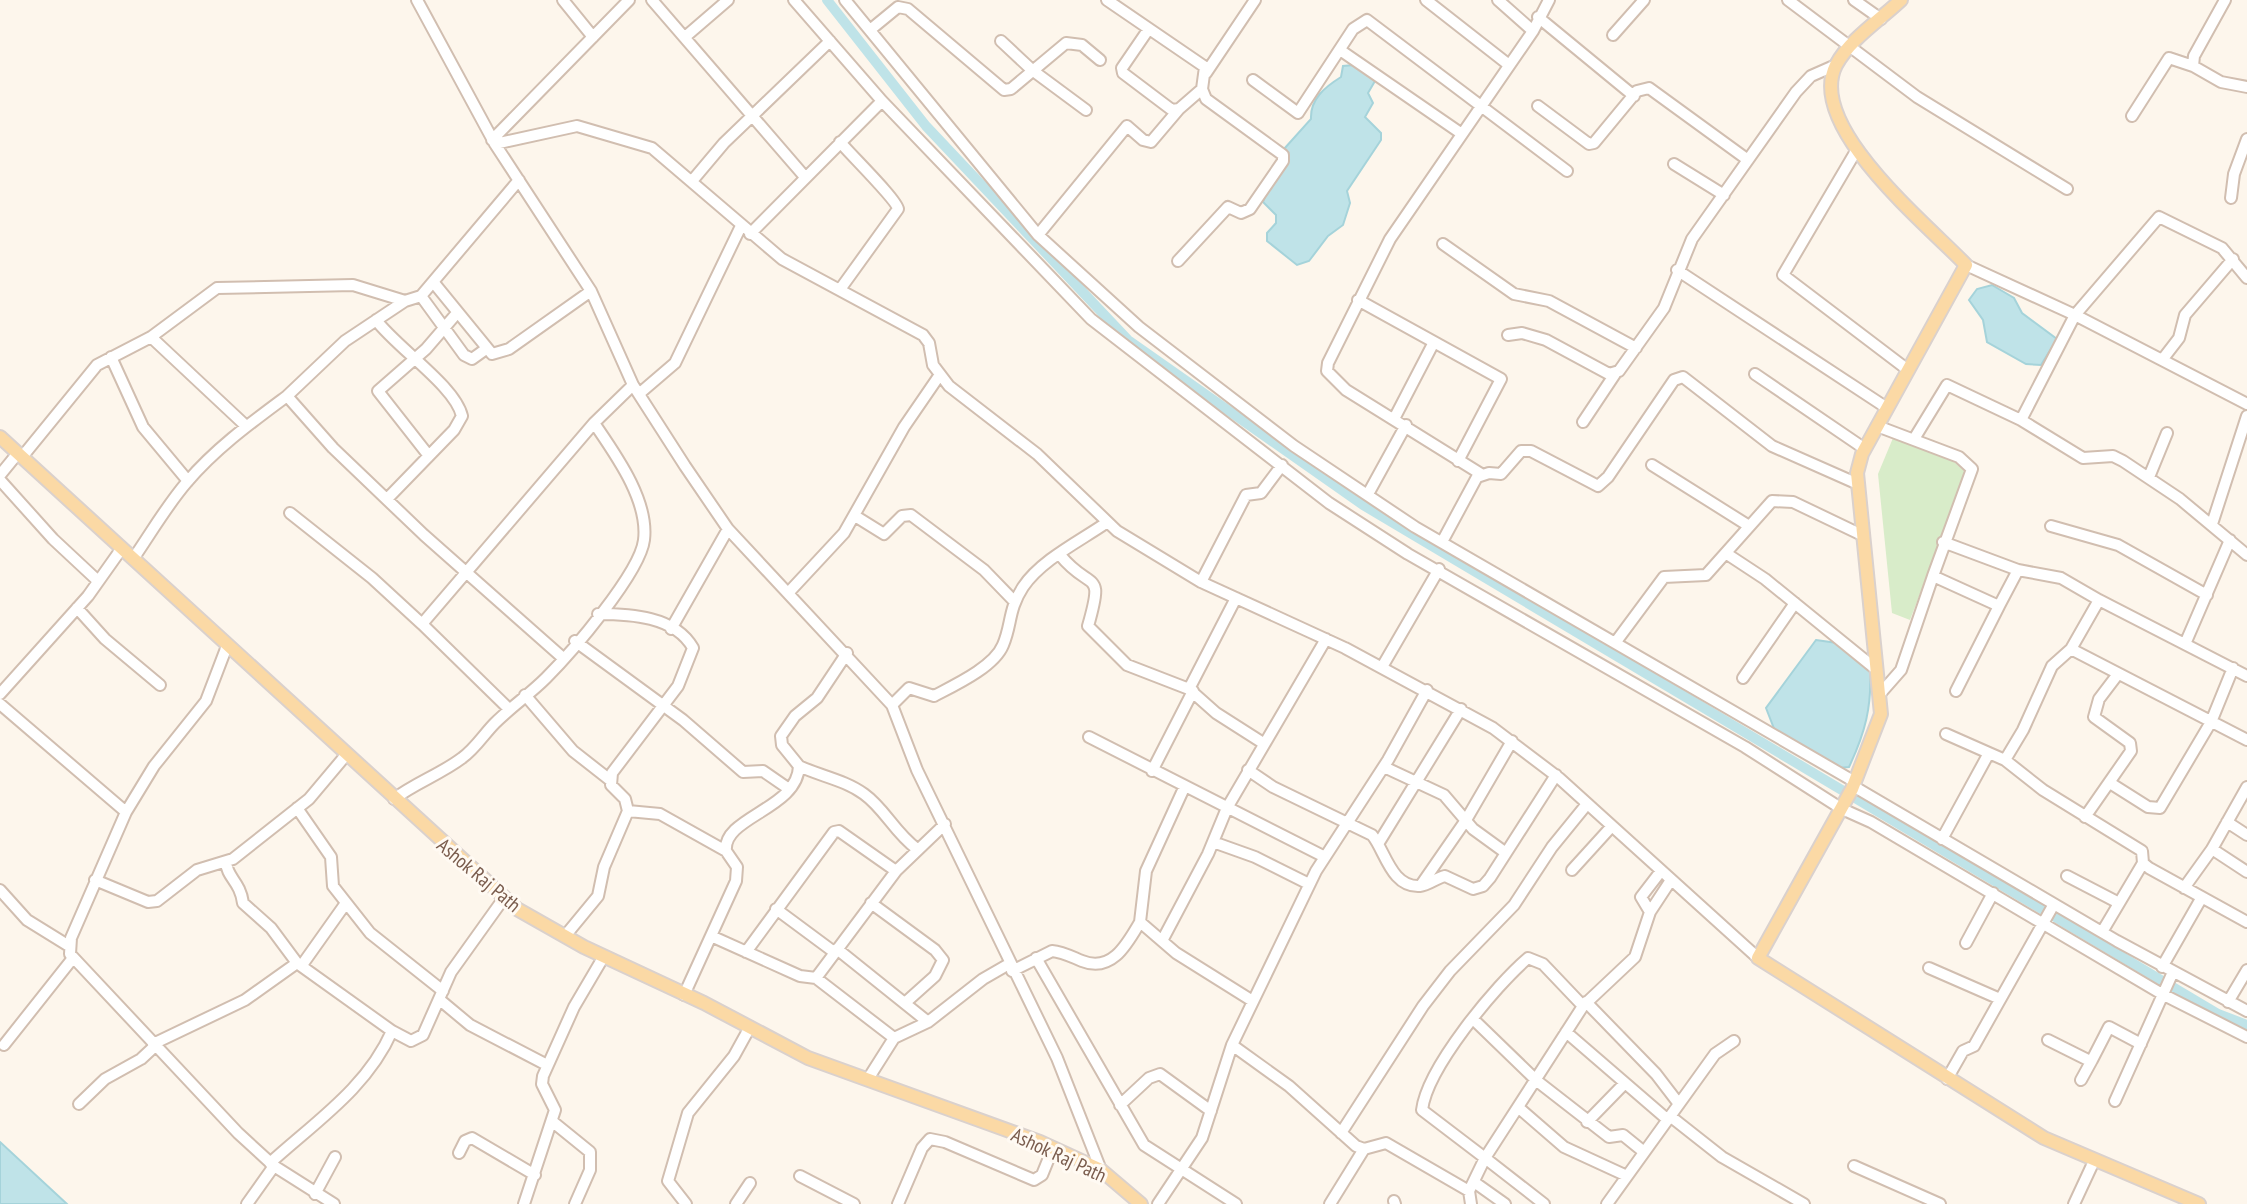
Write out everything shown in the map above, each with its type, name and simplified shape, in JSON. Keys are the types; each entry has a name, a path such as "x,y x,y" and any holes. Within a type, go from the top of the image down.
{"main road":[{"path":"1901,0 1848,47 1836,65 1830,94 1838,120 1856,151 1966,265 1877,426 1857,473 1881,714 1842,808 1758,958 2033,1132 2199,1204"},
{"name":"Ashok Raj Path","path":"0,437 504,898 565,936 808,1058 1053,1148 1101,1170 1141,1204"}],"street":[{"path":"417,0 494,142 591,291 637,389 728,529 790,591 892,705 917,770 990,914 1010,968 1057,1058 1101,1170"},
{"path":"563,0 593,37"},
{"path":"494,142 629,0"},
{"path":"652,0 754,114 805,177"},
{"path":"685,37 728,0"},
{"path":"794,0 882,101 1101,328 1344,513 1408,554 1439,569 1521,620 1745,747 1842,808 1993,893 2102,932 2247,1011"},
{"path":"845,0 1038,235 1127,318 1294,446 1442,542 1942,839 2164,992 2247,1037"},
{"path":"1107,0 1205,67 1206,73"},
{"path":"1038,235 1127,126 1143,140 1151,142 1179,109 1202,89 1206,73 1255,0"},
{"path":"1426,0 1509,65"},
{"path":"1498,0 1533,31"},
{"path":"1549,0 1533,31 1390,239 1358,300 1327,371 1346,390 1395,417 1422,440 1481,474 1501,474 1517,455 1527,449 1598,486 1608,477 1674,380 1683,377 1772,446 1858,484"},
{"path":"1613,35 1644,0"},
{"path":"1788,0 1917,97 2067,189"},
{"path":"1854,0 1881,19"},
{"path":"2193,66 2194,56 2225,0"},
{"path":"870,30 901,3 1004,90 1011,89 1066,43 1082,45 1100,60"},
{"path":"1538,17 1634,96"},
{"path":"1253,80 1298,113 1359,23 1367,20 1567,171"},
{"path":"1148,30 1122,68 1123,73 1163,106 1179,109"},
{"path":"692,181 754,114 830,41"},
{"path":"1001,41 1032,70 1086,110"},
{"path":"1340,50 1462,134"},
{"path":"2132,116 2169,58 2193,66 2221,82 2247,87"},
{"path":"1583,422 1667,302 1677,270 1692,239 1803,83 1819,70 1836,65"},
{"path":"1538,106 1589,144 1594,143 1644,87 1657,91 1748,160"},
{"path":"1178,261 1228,207 1241,213 1250,209 1283,161 1279,151 1206,99 1202,89"},
{"path":"750,234 882,101"},
{"path":"494,142 577,126 652,148 782,259 841,288 923,335 939,376 959,396 1059,474 1106,523 1201,582 1326,639 1427,690 1512,741 1556,775 1758,958"},
{"path":"2231,198 2234,174 2247,139"},
{"path":"840,142 869,177 894,198 898,209 841,288"},
{"path":"1856,151 1783,275 1908,370"},
{"path":"1674,164 1724,195"},
{"path":"133,559 188,481 246,426 287,396 330,354 405,301 421,296 519,180"},
{"path":"2021,420 2075,315 2159,217 2207,239 2233,259 2247,278"},
{"path":"422,624 594,423 675,363 741,226"},
{"path":"1443,244 1514,294 1549,301 1636,348"},
{"path":"2162,360 2179,338 2188,311 2233,259"},
{"path":"1966,265 2075,315 2247,404"},
{"path":"1677,270 1887,408"},
{"path":"434,283 492,354 509,349 591,291"},
{"path":"98,581 53,539 0,477 89,372 151,337 217,288 353,285 405,301"},
{"path":"421,296 468,358 486,349"},
{"path":"1358,300 1501,379 1458,461"},
{"path":"429,456 378,391 414,360 457,313"},
{"path":"376,320 397,346 456,401 462,416 458,426 387,499"},
{"path":"1508,335 1522,333 1546,340 1615,374"},
{"path":"151,337 246,426"},
{"path":"1395,417 1434,342"},
{"path":"111,357 143,427 188,481"},
{"path":"1755,374 1865,449"},
{"path":"790,591 828,555 855,516 904,427 939,376"},
{"path":"1914,439 1947,385 2021,420 2083,458 2113,456 2149,477 2212,524 2247,555"},
{"path":"287,396 333,448 466,574 563,658"},
{"path":"2212,524 2247,416"},
{"path":"394,799 412,785 465,756 563,658 626,579 644,535 636,500 623,468 594,423"},
{"path":"1368,494 1406,425"},
{"path":"1877,426 1959,457 1972,469 1943,542 1901,670 1879,695"},
{"path":"2149,477 2167,433"},
{"path":"1201,582 1246,495 1261,493 1282,465"},
{"path":"1652,465 1749,526"},
{"path":"1442,542 1481,474"},
{"path":"1615,643 1664,577 1706,575 1765,507 1782,500 1864,536"},
{"path":"290,513 372,578 509,709"},
{"path":"855,516 884,534 902,516 911,515 984,570 1015,602"},
{"path":"892,705 909,688 934,696 996,655 1005,640 1015,602 1030,578 1106,523"},
{"path":"2051,526 2118,545 2207,595"},
{"path":"671,629 728,529"},
{"path":"2185,644 2230,540"},
{"path":"1943,542 2018,570 2061,578 2247,676"},
{"path":"0,694 77,608 122,548"},
{"path":"1727,554 1795,603 1877,670"},
{"path":"1060,555 1096,589 1097,597 1088,626 1094,636 1132,668 1191,690 1216,713 1263,743"},
{"path":"1382,667 1439,569"},
{"path":"1956,691 2018,570"},
{"path":"1933,576 1999,606"},
{"path":"1152,771 1236,598"},
{"path":"2005,760 2023,730 2052,666 2071,649 2099,600"},
{"path":"1743,678 1795,603"},
{"path":"77,608 105,639 160,685"},
{"path":"598,614 635,613 671,629 693,648 686,672 663,707 616,766 610,780"},
{"path":"1163,939 1227,808 1326,639"},
{"path":"575,641 743,772 763,771 789,789"},
{"path":"69,946 126,812 154,766 206,701 227,646"},
{"path":"2071,649 2247,740"},
{"path":"847,653 817,698 795,716 781,736 782,745 799,766 863,793 880,809 898,834 917,849"},
{"path":"2110,783 2148,807 2160,808 2211,722 2233,668"},
{"path":"2085,817 2131,751 2130,743 2094,717 2099,699 2118,674"},
{"path":"1158,1204 1202,1138 1232,1045 1309,884 1384,767 1427,690"},
{"path":"525,695 573,751 610,780 625,799 628,811 604,867 598,896 565,936"},
{"path":"0,704 126,812"},
{"path":"1378,844 1461,709"},
{"path":"1946,734 2005,760 2043,790 2142,851 2143,863 2102,932"},
{"path":"1089,737 1184,788 1325,857"},
{"path":"1420,886 1466,820 1512,741"},
{"path":"1942,839 1989,753"},
{"path":"95,880 148,902 157,901 185,876 226,862 297,808 317,791 346,755"},
{"path":"726,851 731,834 750,818 767,811 789,789 799,766"},
{"path":"1384,767 1444,795 1466,820 1506,853"},
{"path":"1248,770 1273,787 1372,835 1382,857 1399,877 1420,886 1445,876 1478,888 1506,853 1556,775"},
{"path":"2184,888 2212,849 2247,787"},
{"path":"868,1079 894,1038 928,1022 983,979 1052,951 1093,965 1106,963 1118,955 1140,922 1146,871 1184,788"},
{"path":"1341,1133 1423,1006 1450,971 1514,905 1552,847 1587,804"},
{"path":"297,808 331,857 333,886 377,941 442,995 470,1025 547,1065"},
{"path":"628,811 660,814 726,851 737,872 684,995"},
{"path":"2227,822 2247,835"},
{"path":"816,978 896,871 945,824"},
{"path":"1572,870 1612,826"},
{"path":"746,952 834,832 839,831 857,841 896,871"},
{"path":"1213,842 1255,857 1309,884"},
{"path":"2212,849 2247,872"},
{"path":"226,862 227,870 242,889 243,903 271,928 299,964 392,1031 411,1041 419,1039 460,958 504,898"},
{"path":"2143,863 2247,922"},
{"path":"1650,912 1641,897 1661,871"},
{"path":"2067,876 2119,903"},
{"path":"1470,1196 1485,1158 1585,1004 1635,957 1650,912 1671,880"},
{"path":"0,890 27,920 69,946 73,958 154,1045 272,1164 334,1204"},
{"path":"1966,943 1993,893"},
{"path":"2115,1101 2202,897"},
{"path":"79,1104 105,1079 141,1059 154,1045 245,1000 299,964 346,903"},
{"path":"871,903 935,950 943,960 935,976 906,1002"},
{"path":"776,909 906,1002 928,1022"},
{"path":"1947,1079 1963,1051 1974,1046 2048,913"},
{"path":"1140,922 1199,968 1251,1000"},
{"path":"711,936 800,976 816,978 894,1038"},
{"path":"524,1204 553,1122 553,1100 542,1084 547,1065 604,956"},
{"path":"1544,1204 1422,1110 1450,1049 1508,977 1533,957 1656,1074 1679,1104"},
{"path":"4,1045 73,958"},
{"path":"1036,958 1144,1145 1236,1204"},
{"path":"1929,968 2000,999"},
{"path":"2228,1002 2247,970"},
{"path":"1474,1020 1537,1081 1587,1122 1609,1137 1623,1135 1644,1152"},
{"path":"686,1204 668,1181 688,1113 734,1056 750,1027"},
{"path":"2081,1080 2109,1027 2141,1044"},
{"path":"247,1204 272,1164 352,1092 376,1062 392,1031"},
{"path":"1566,1032 1669,1118 1732,1164 1804,1204"},
{"path":"2048,1040 2080,1058 2092,1060"},
{"path":"1607,1204 1715,1054 1734,1041"},
{"path":"1232,1045 1289,1086 1341,1133 1364,1149"},
{"path":"1120,1105 1149,1078 1160,1074 1211,1111"},
{"path":"1587,1122 1625,1083"},
{"path":"1519,1108 1564,1147 1627,1176"},
{"path":"553,1122 590,1152 590,1170 575,1204"},
{"path":"459,1153 465,1141 472,1138 535,1175"},
{"path":"898,1204 922,1148 930,1139 945,1142 1034,1180 1042,1175 1053,1148"},
{"path":"1330,1204 1364,1149 1386,1143 1470,1196 1505,1204"},
{"path":"315,1194 335,1157"},
{"path":"2074,1204 2094,1161"},
{"path":"1854,1166 1940,1204"},
{"path":"800,1176 854,1204"},
{"path":"736,1204 750,1183"}],"green space":[{"path":"1893,438 1952,460 1966,473 1910,620 1892,613 1878,474"}],"water":[{"path":"1354,65 1375,81 1368,93 1373,103 1365,117 1381,133 1381,140 1347,191 1350,203 1343,225 1328,236 1309,261 1297,265 1267,241 1267,233 1276,223 1276,215 1263,202 1272,178 1289,159 1284,149 1311,119 1316,100 1324,89 1341,77 1343,66"},
{"path":"1992,285 2014,298 2022,313 2057,339 2041,365 2026,364 1987,342 1983,320 1969,300 1977,289"},
{"path":"1816,640 1837,643 1870,669 1866,720 1849,767 1838,768 1775,731 1766,708"},
{"path":"0,1142 67,1204 0,1204"}],"waterway":[{"path":"827,0 926,126 1128,340 1363,505 2218,1014 2247,1025"}]}
